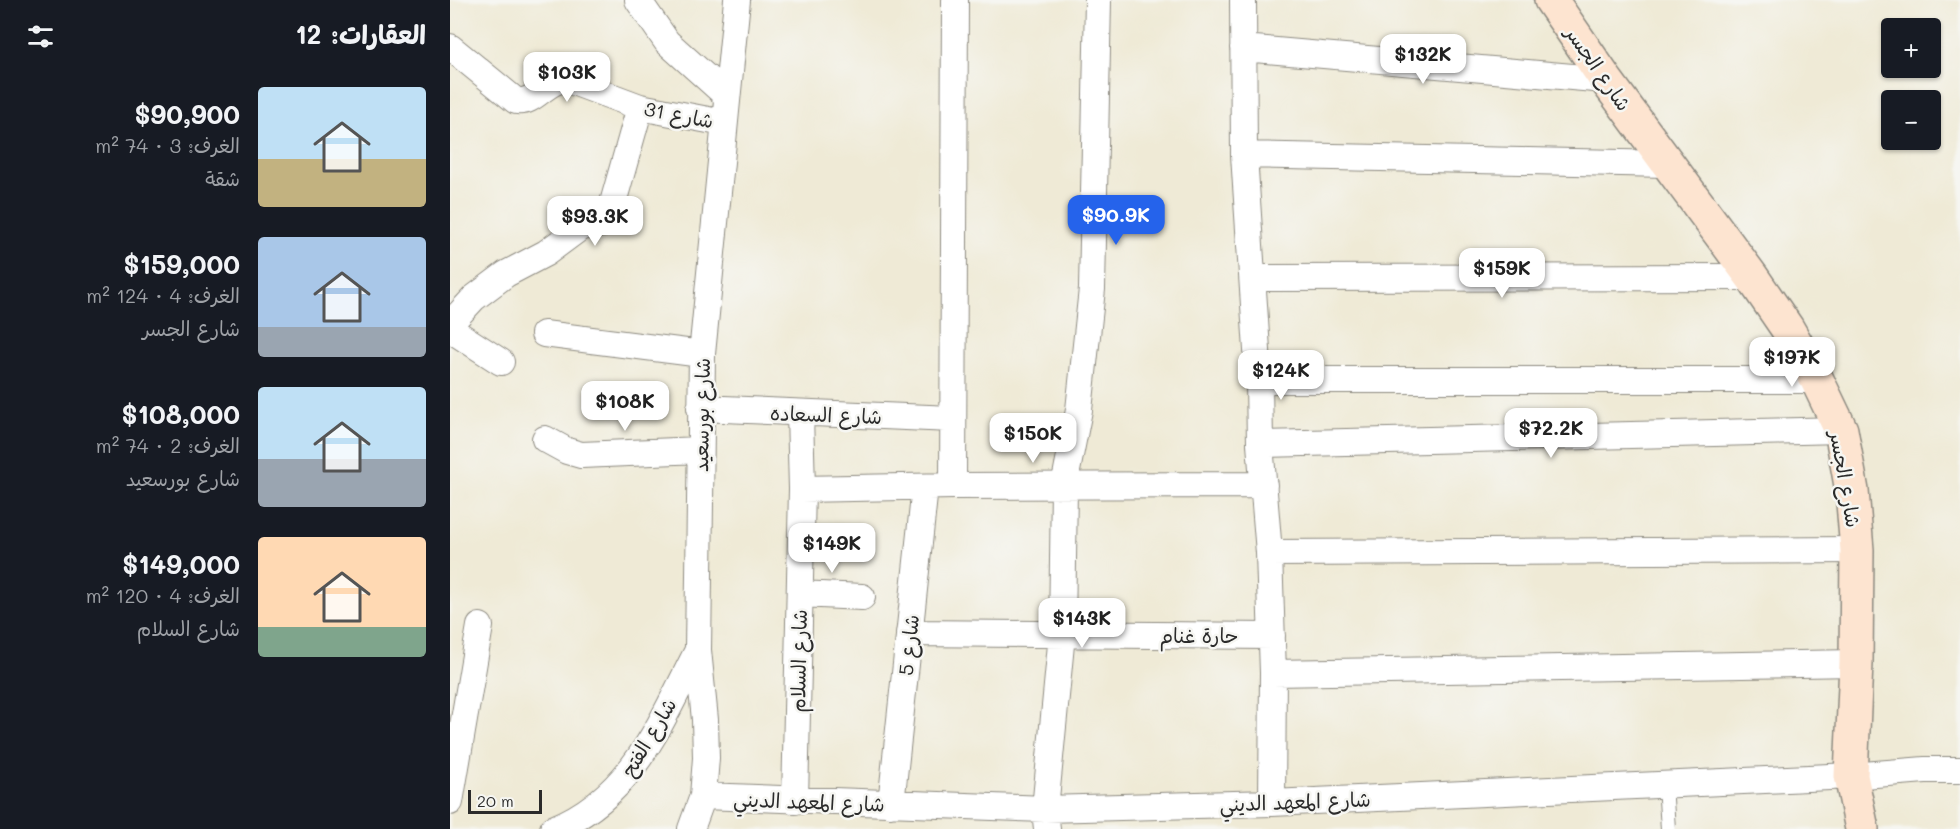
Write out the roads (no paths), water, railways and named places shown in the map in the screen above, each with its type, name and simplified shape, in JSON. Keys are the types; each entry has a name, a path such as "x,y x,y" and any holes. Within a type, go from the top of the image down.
{"street":[{"path":"638,0 668,42 727,96"},
{"name":"شارع بورسعيد","path":"691,829 703,796 706,758 705,720 698,650 702,354 737,0"},
{"path":"953,486 955,0"},
{"path":"1046,819 1062,634 1064,486 1079,410 1092,289 1098,0"},
{"path":"1243,0 1244,155 1259,380 1260,444 1269,553 1272,636 1272,803"},
{"name":"شارع الجسر","path":"1551,0 1606,80 1787,328 1817,380 1841,430 1852,490 1857,550 1856,663 1851,776 1862,829"},
{"name":"شارع 31","path":"450,47 516,101 529,100 555,80 565,79 640,107 724,123"},
{"path":"1243,48 1606,80"},
{"path":"450,324 474,298 506,274 546,253 581,227 597,225 609,217 640,107"},
{"path":"1244,155 1668,164"},
{"path":"1252,278 1752,277"},
{"path":"450,329 501,362"},
{"path":"544,334 702,354"},
{"path":"1259,380 1817,380"},
{"name":"شارع السعاده","path":"700,408 952,419"},
{"name":"شارع السلام","path":"795,801 802,489 800,414"},
{"path":"1260,444 1841,430"},
{"path":"545,440 581,455 700,450"},
{"path":"802,489 925,486 1264,486"},
{"name":"شارع 5","path":"891,804 925,486"},
{"path":"1269,553 1857,550"},
{"path":"800,594 862,597"},
{"path":"450,802 480,626"},
{"name":"حارة غنام","path":"909,633 1272,636"},
{"name":"شارع الفتح","path":"553,829 587,812 627,776 643,754 698,650"},
{"path":"1273,673 1856,663"},
{"name":"شارع المعهد الديني","path":"703,796 891,804 1046,819 1272,803 1960,770"}],"lane":[{"path":"1665,785 1668,829"}]}
